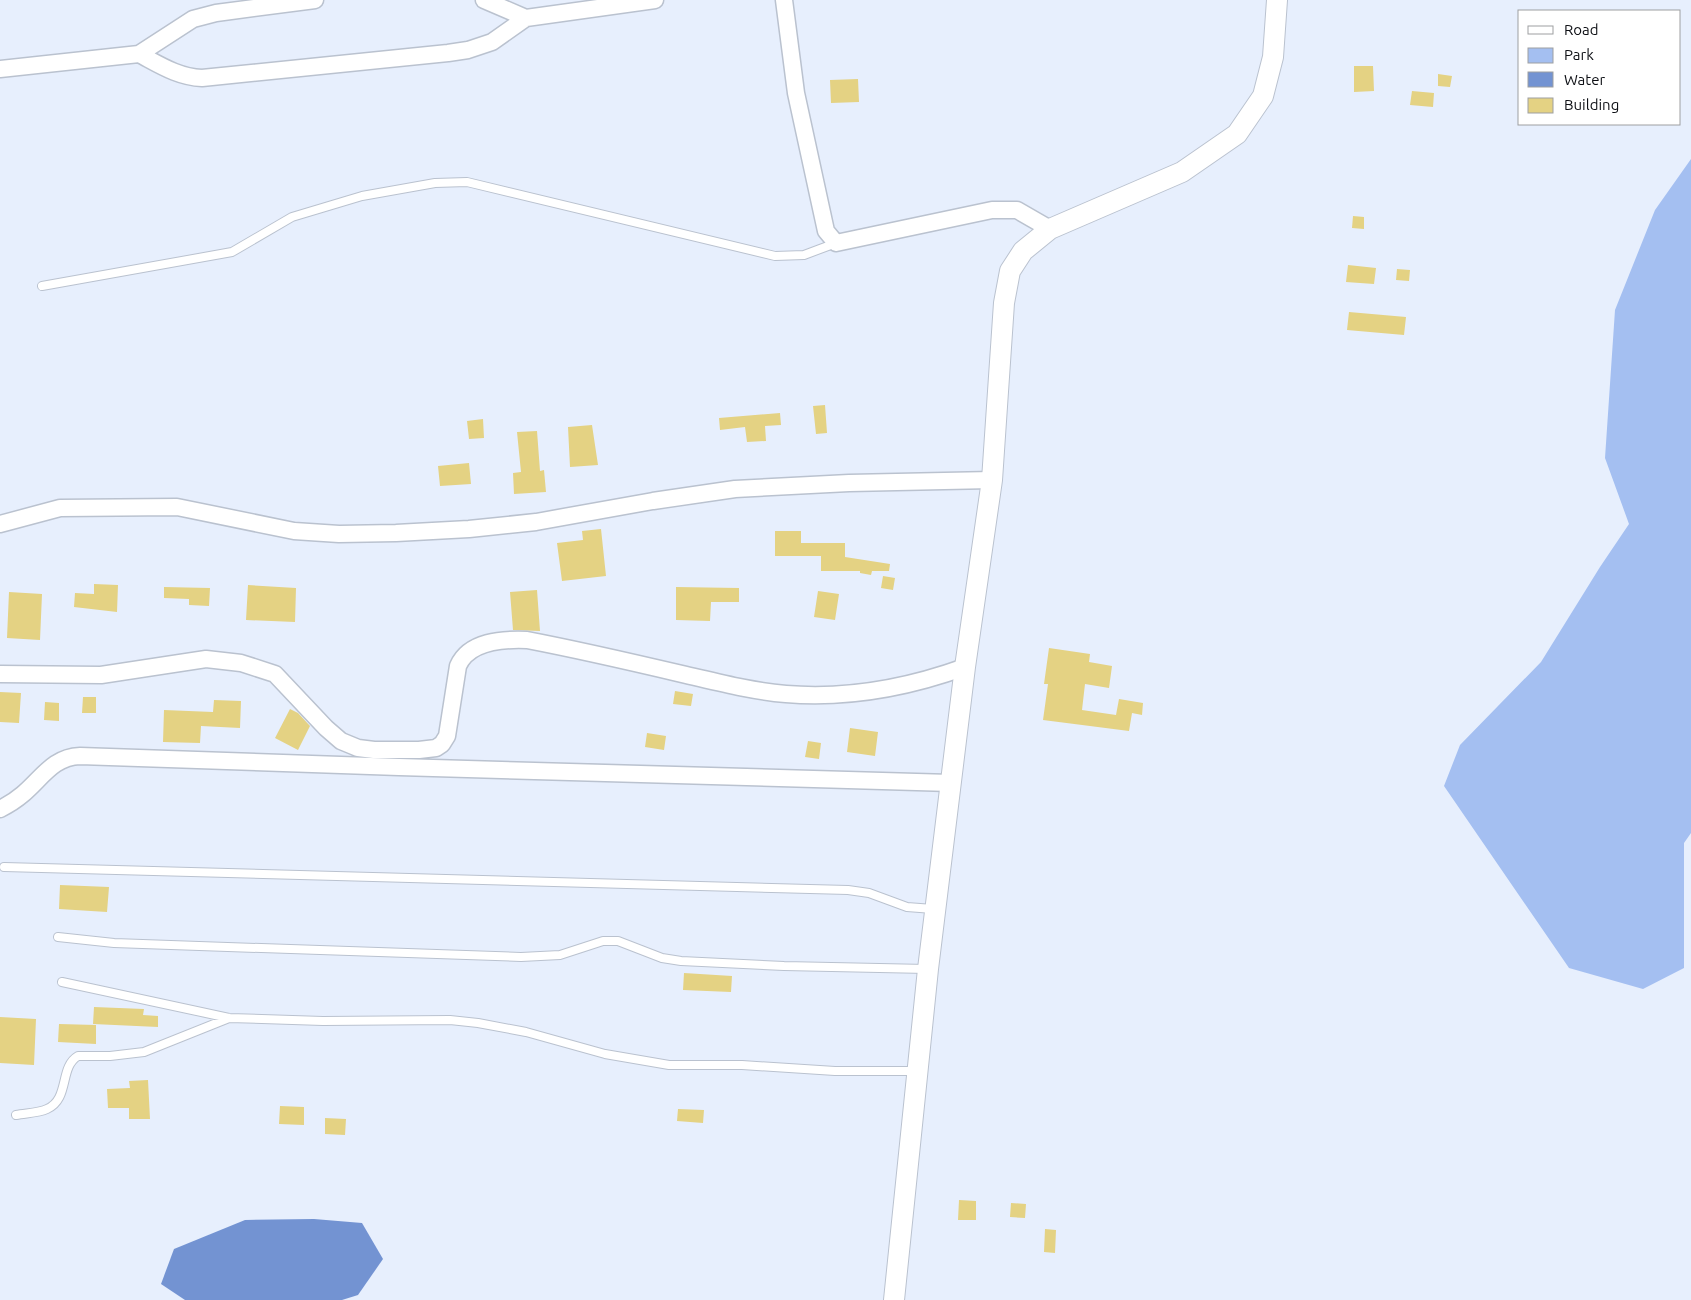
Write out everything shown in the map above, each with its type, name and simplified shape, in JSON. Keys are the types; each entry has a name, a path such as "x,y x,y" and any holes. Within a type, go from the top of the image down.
{"street":[{"path":"0,68 139,54 193,19 216,13 315,0"},
{"path":"484,0 526,18"},
{"path":"139,54 188,78 202,78 468,50 492,42 526,18 655,0"},
{"path":"784,0 796,93 826,230 836,243 992,210 1017,210 1050,229"},
{"path":"894,1300 935,909 965,667 992,480 1004,303 1010,271 1023,250 1050,229 1182,172 1237,134 1263,96 1273,57 1277,0"},
{"path":"0,524 60,508 169,507 207,512 294,531 339,534 396,533 468,529 536,522 653,501 735,489 849,483 992,480"},
{"path":"0,674 101,675 206,659 241,663 275,674 326,728 341,741 358,748 374,750 419,750 436,748 442,744 450,728 458,666 462,658 468,651 498,641 527,640 739,688 788,694 818,695 894,689 924,682 965,667"},
{"path":"0,809 22,796 51,766 70,756 951,783"}],"lane":[{"path":"42,286 232,252 292,216 362,196 435,183 467,182 775,256 804,255 836,243"},
{"path":"4,867 848,890 868,893 907,906 935,909"},
{"path":"58,937 114,943 520,957 560,955 596,943 618,941 662,958 681,961 784,966 928,969"},
{"path":"62,982 229,1018 333,1021 450,1020 508,1029 605,1054 670,1065 742,1065 836,1071 917,1072"},
{"path":"16,1115 47,1109 57,1102 60,1098 70,1065 78,1056 110,1056 144,1052 229,1018"}],"green space":[{"path":"1691,159 1691,833 1684,843 1684,968 1643,989 1569,968 1444,786 1460,745 1541,662 1629,524 1605,458 1615,310 1655,210"}],"water":[{"path":"314,1219 362,1223 383,1259 358,1295 342,1300 185,1300 161,1284 174,1249 245,1220"}],"building":[{"path":"1354,66 1373,66 1374,91 1354,92"},
{"path":"1438,74 1452,76 1450,87 1438,86"},
{"path":"858,79 859,102 831,103 830,80"},
{"path":"1412,91 1434,93 1433,107 1410,105"},
{"path":"1353,216 1364,217 1364,229 1352,228"},
{"path":"1348,265 1376,268 1374,284 1346,282"},
{"path":"1397,269 1410,270 1409,281 1396,280"},
{"path":"1349,312 1406,317 1404,335 1347,330"},
{"path":"825,405 827,433 816,434 813,406"},
{"path":"780,413 781,425 765,426 766,441 747,442 745,427 720,430 719,418"},
{"path":"483,419 484,438 469,439 467,421"},
{"path":"592,425 598,465 570,467 568,427"},
{"path":"537,431 540,471 544,470 546,492 514,494 513,473 521,472 517,432"},
{"path":"469,463 471,484 440,486 438,466"},
{"path":"601,529 606,576 562,581 557,543 583,540 582,531"},
{"path":"775,531 801,531 801,543 845,543 845,557 890,564 889,571 872,571 871,575 860,573 860,571 821,571 821,556 775,556"},
{"path":"883,576 895,578 893,590 881,588"},
{"path":"94,584 118,585 117,612 74,607 75,593 94,594"},
{"path":"248,585 296,588 295,622 246,620"},
{"path":"164,587 210,588 209,606 189,605 189,599 164,598"},
{"path":"676,587 739,588 739,602 711,602 710,621 676,620"},
{"path":"537,590 540,631 513,630 510,592"},
{"path":"818,591 839,594 835,620 814,617"},
{"path":"9,592 42,594 40,640 7,638"},
{"path":"1049,648 1090,654 1089,662 1112,666 1109,688 1085,684 1082,710 1116,715 1119,699 1143,703 1142,715 1132,713 1129,731 1043,720 1048,684 1044,684"},
{"path":"675,691 693,694 691,706 673,704"},
{"path":"0,692 21,693 19,723 0,722"},
{"path":"83,697 96,697 96,713 82,713"},
{"path":"214,700 241,701 240,728 201,726 200,743 163,742 164,710 213,712"},
{"path":"45,702 59,703 59,721 44,720"},
{"path":"290,709 298,713 310,726 298,750 275,738"},
{"path":"850,728 878,732 875,756 847,752"},
{"path":"647,733 666,736 664,750 645,747"},
{"path":"808,741 821,743 819,759 805,757"},
{"path":"60,885 109,887 107,912 59,909"},
{"path":"684,973 732,976 731,992 683,990"},
{"path":"94,1007 144,1009 143,1015 158,1016 158,1027 93,1024"},
{"path":"0,1017 36,1019 34,1065 0,1063"},
{"path":"59,1024 96,1025 96,1044 58,1042"},
{"path":"148,1080 150,1119 129,1119 129,1108 108,1108 107,1089 130,1088 129,1081"},
{"path":"280,1106 304,1107 304,1125 279,1124"},
{"path":"678,1109 704,1110 703,1123 677,1121"},
{"path":"325,1118 346,1119 345,1135 325,1134"},
{"path":"959,1200 976,1201 976,1220 958,1220"},
{"path":"1011,1203 1026,1204 1025,1218 1010,1217"},
{"path":"1045,1229 1056,1230 1055,1253 1044,1252"}]}
